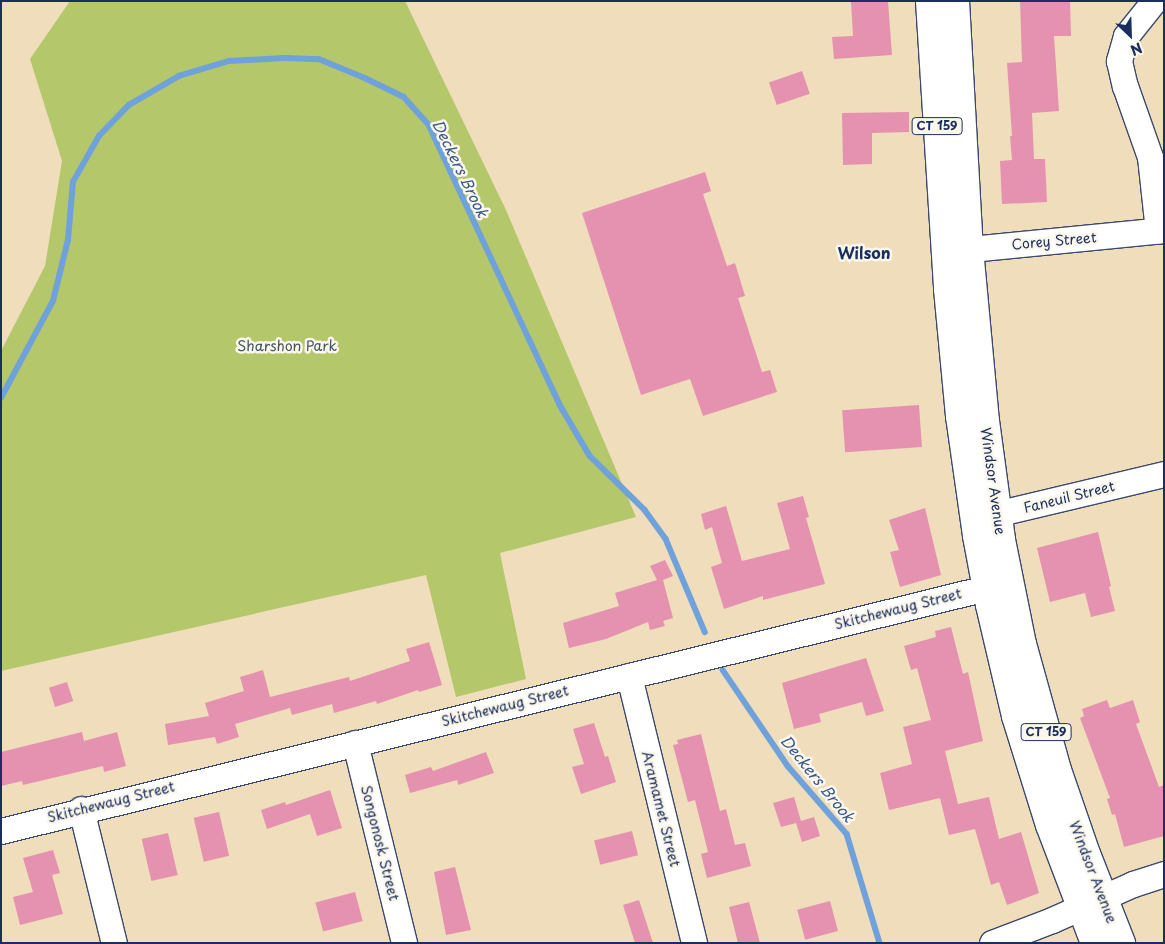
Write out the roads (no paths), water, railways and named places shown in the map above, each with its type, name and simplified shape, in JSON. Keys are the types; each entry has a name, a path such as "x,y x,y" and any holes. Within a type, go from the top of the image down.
{"main road":[{"name":"Windsor Avenue","path":"930,1 957,250 979,365 986,517 998,585 1022,644 1091,902 1095,943"},
{"name":"Windsor Avenue","path":"955,1 957,250"},
{"name":"Windsor Avenue","path":"1091,902 1121,943"}],"street":[{"path":"1154,1 1126,36 1119,61 1125,86 1150,157 1161,230"},
{"name":"Corey Street","path":"957,250 1161,230"},
{"name":"Faneuil Street","path":"986,517 1164,474"},
{"name":"Skitchewaug Street","path":"1,831 81,809 998,585"},
{"name":"Aramamet Street","path":"629,676 694,943"},
{"name":"Songonosk Street","path":"355,742 404,943"},
{"path":"81,809 114,943"},
{"path":"992,943 1164,874"}],"waterway":[{"name":"Deckers Brook","path":"1,398 53,301 68,240 73,182 99,136 129,105 179,76 229,61 284,58 319,59 404,97 429,125 560,405 590,456 645,510 666,539 705,632"},
{"name":"Deckers Brook","path":"723,670 788,766 847,834 880,943"}],"district":[{"name":"Wilson","path":"864,252"}],"park label":[{"name":"Sharshon Park","path":"287,346"}]}
